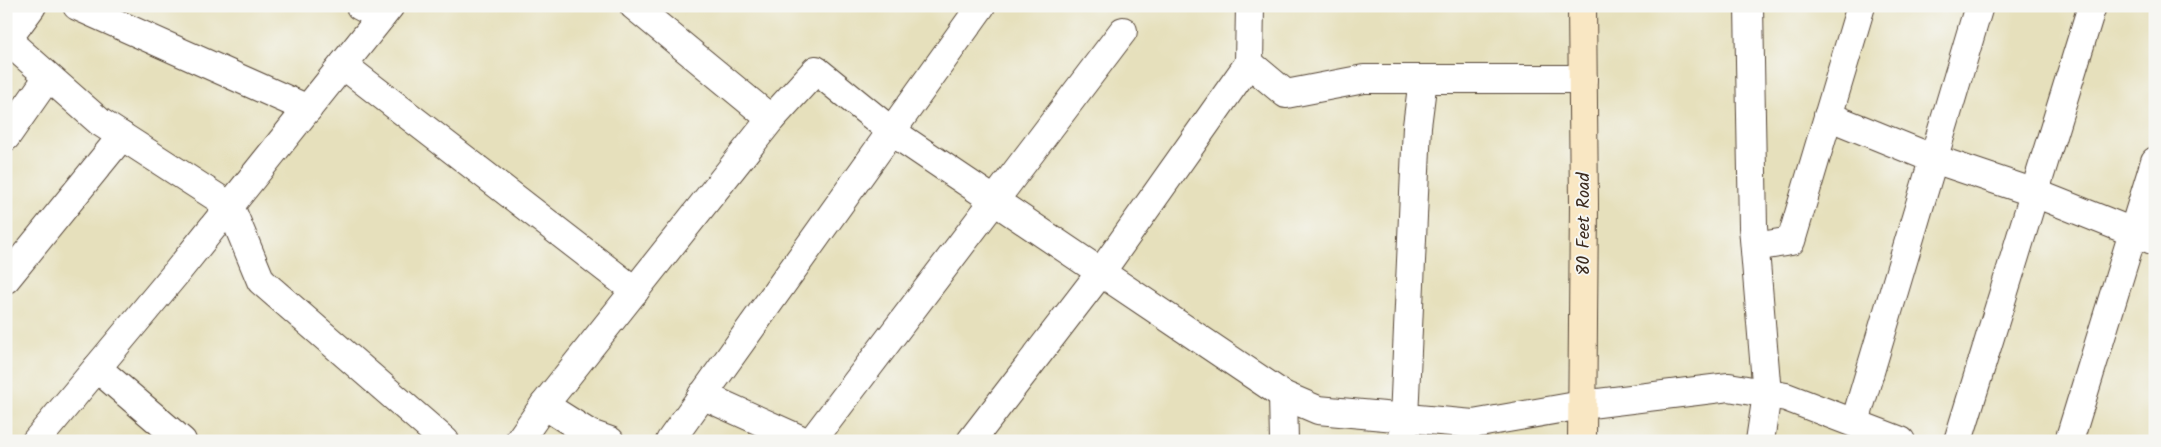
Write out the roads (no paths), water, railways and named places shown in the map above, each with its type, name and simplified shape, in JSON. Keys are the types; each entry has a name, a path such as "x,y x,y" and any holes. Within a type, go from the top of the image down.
{"main road":[{"name":"80 Feet Road","path":"1582,6 1584,204 1582,441"}],"street":[{"path":"32,6 7,40 100,122 230,206 261,281 445,441"},
{"path":"77,6 308,109"},
{"path":"634,6 771,118"},
{"path":"670,441 981,6"},
{"path":"971,441 1101,272 1249,63 1250,6"},
{"path":"1749,6 1755,247 1767,394 1760,441"},
{"path":"1755,247 1791,241 1861,6"},
{"path":"1855,422 1979,6"},
{"path":"1958,441 2092,6"},
{"path":"36,441 230,206 343,65 377,10"},
{"path":"812,441 1123,31"},
{"path":"1249,63 1286,94 1364,80 1583,79"},
{"path":"343,65 635,290"},
{"path":"518,441 544,405 771,118 816,70 892,131 1284,395 1318,410 1403,429 1474,424 1582,405 1729,387 1786,397 1901,441"},
{"path":"6,137 48,77"},
{"path":"1403,429 1417,126 1423,79"},
{"path":"1828,116 1934,159 2035,193 2144,236"},
{"path":"6,278 122,136"},
{"path":"2069,441 2144,236 2155,161"},
{"path":"97,368 182,441"},
{"path":"702,395 804,441"},
{"path":"1284,395 1284,441"},
{"path":"544,405 590,434 610,441"}]}
